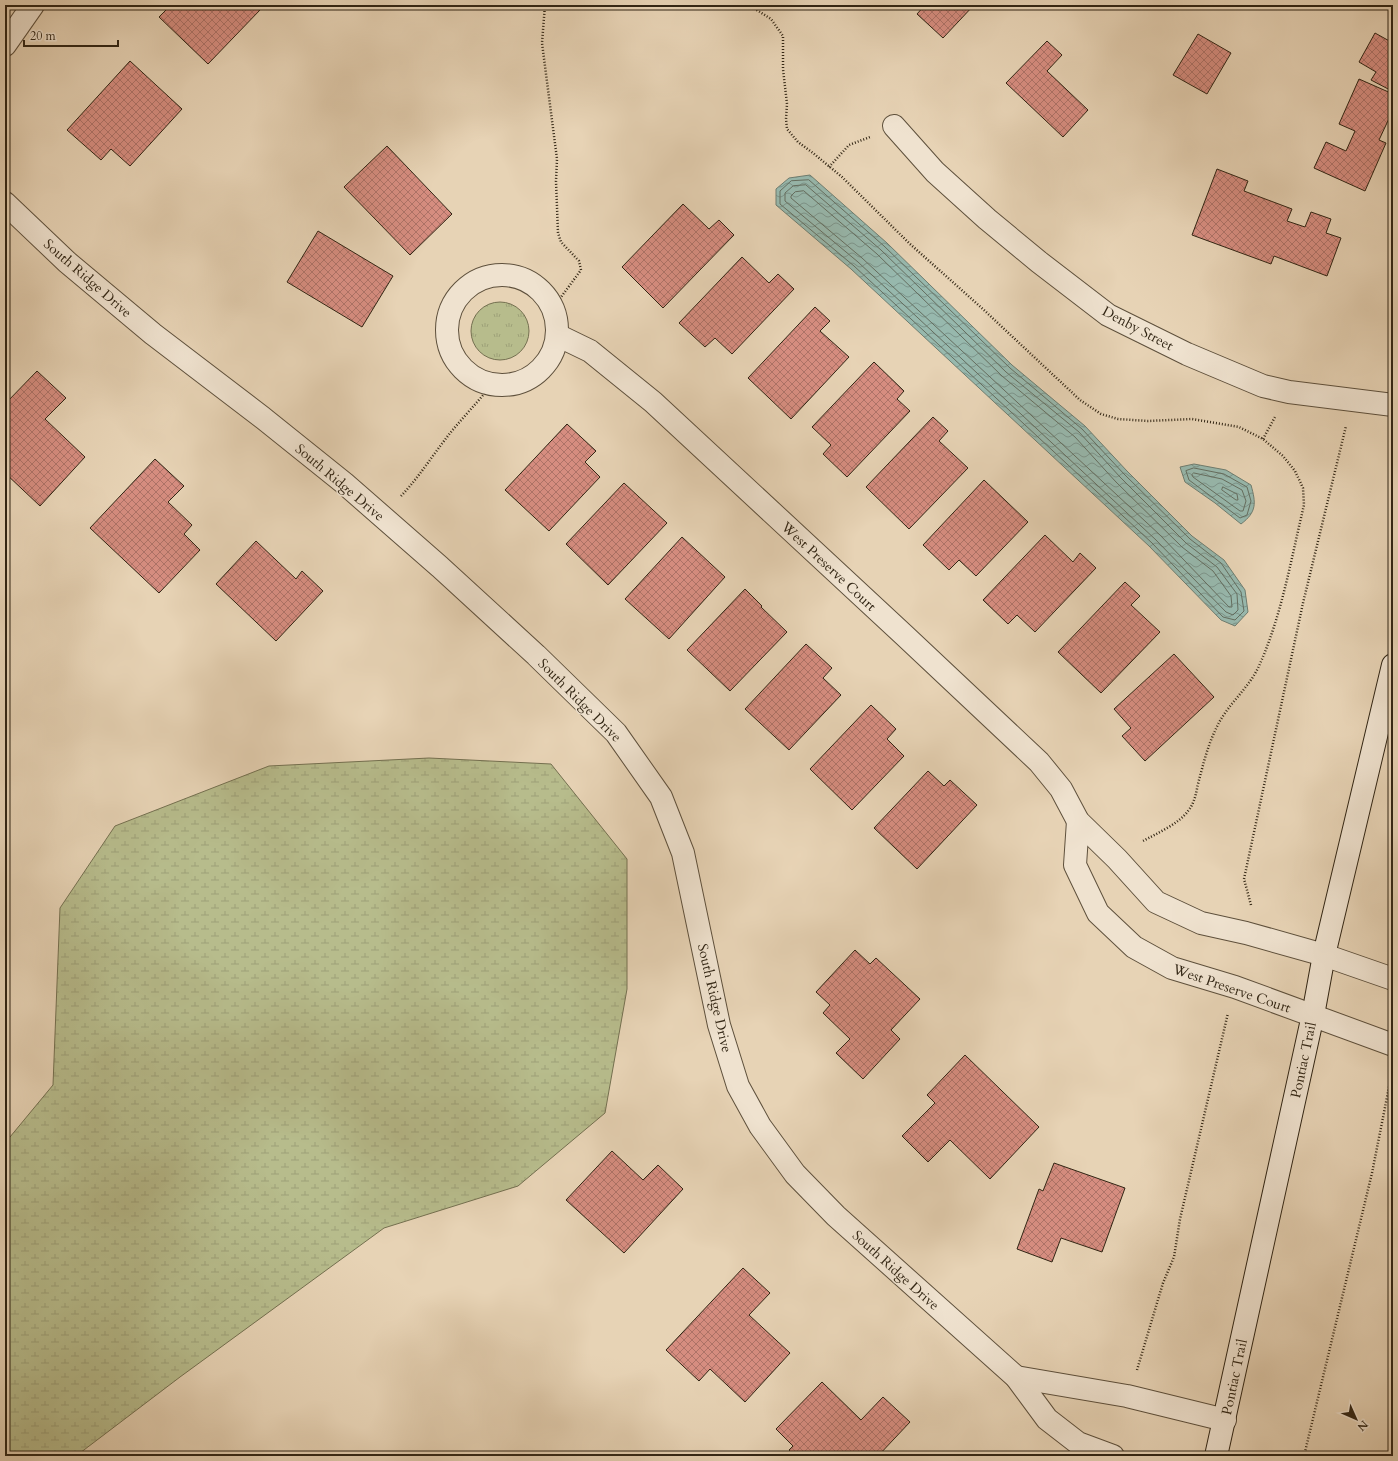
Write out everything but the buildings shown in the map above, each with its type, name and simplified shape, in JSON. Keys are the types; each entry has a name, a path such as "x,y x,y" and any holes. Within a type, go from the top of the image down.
{"street":[{"path":"5,45 33,5"},
{"name":"Denby Street","path":"894,126 935,172 987,219 1039,262 1108,315 1187,354 1263,386 1289,392 1393,405"},
{"name":"South Ridge Drive","path":"5,203 67,262 147,329 263,418 344,483 440,567 616,733 661,797 683,852 719,1025 738,1086 760,1126 795,1174 836,1216 1016,1377 1047,1419 1078,1443 1112,1456"},
{"path":"502,274 520,277 536,286 549,300 552,309 556,316 557,335 552,352 542,368 528,379 510,385 492,384 474,378 460,367 450,351 446,334 448,315 455,299 468,285 484,277 502,274"},
{"name":"West Preserve Court","path":"557,335 590,351 652,402 1039,762 1061,789 1078,821 1156,902 1201,923 1246,933 1324,955 1393,979"},
{"name":"Pontiac Trail","path":"1216,1456 1313,1015 1324,955 1393,665"},
{"name":"West Preserve Court","path":"1078,821 1075,865 1098,913 1134,947 1172,968 1235,987 1393,1045"},
{"path":"1016,1377 1127,1396 1225,1420"}],"path":[{"path":"545,5 542,43 557,159 556,181 558,234 561,242 579,261 581,270 552,309"},
{"path":"749,5 771,19 783,36 783,68 787,104 787,129 798,142 813,152 842,177 910,244 985,311 1080,400 1101,414 1118,419 1148,421 1192,419 1239,427 1263,439 1283,456 1295,470 1303,488 1304,505 1275,627 1259,667 1248,686 1228,709 1215,730 1199,780 1196,798 1188,812 1167,829 1143,841"},
{"path":"829,167 849,145 894,126"},
{"path":"382,516 412,485 452,431 492,384"},
{"path":"1304,1456 1372,1173 1393,1065"}],"green space":[{"path":"494,302 506,302 521,310 529,325 529,337 521,352 506,360 494,360 479,352 471,337 471,325 479,310"},
{"path":"429,758 551,764 627,859 627,989 605,1113 518,1186 384,1228 180,1377 76,1456 5,1456 5,1143 53,1085 60,908 115,826 269,766"}],"water":[{"path":"810,175 887,243 1012,365 1085,426 1127,471 1192,536 1224,560 1245,590 1248,612 1235,626 1221,620 1149,546 851,269 776,205 776,189 789,178"},
{"path":"1194,464 1226,470 1251,485 1254,497 1254,507 1253,511 1246,520 1241,524 1185,482 1180,467"}]}
